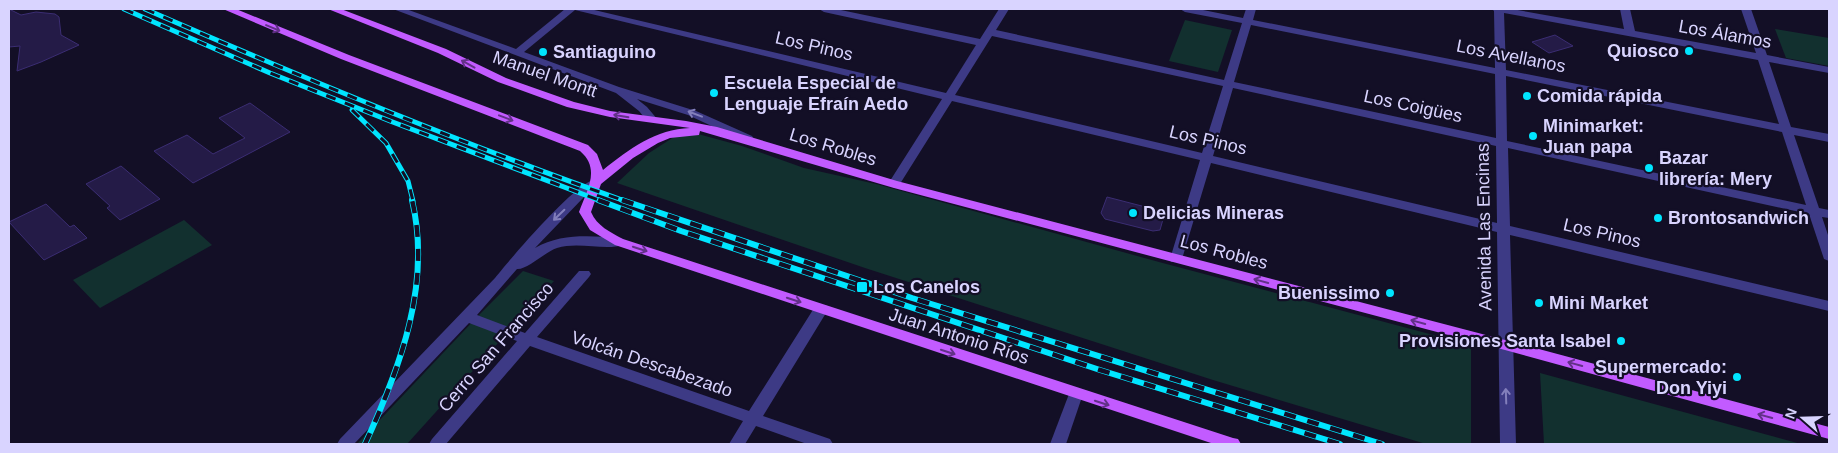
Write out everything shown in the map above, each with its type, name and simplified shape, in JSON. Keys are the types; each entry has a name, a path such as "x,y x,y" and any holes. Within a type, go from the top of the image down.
{"main road":[{"path":"228,9 353,60 584,148 590,152 597,162 598,172 595,183"},
{"name":"Manuel Montt","path":"333,9 436,48 482,72 534,93 591,110 686,124 754,143"},
{"path":"641,147 651,133 652,120"},
{"path":"595,183 641,147 664,135 680,132 754,143"},
{"name":"Los Robles","path":"754,143 894,184 1505,345 1829,433"},
{"name":"Juan Antonio Ríos","path":"595,183 585,212 590,223 598,231 619,242 1076,394 1205,440 1233,444"}],"street":[{"name":"Los Robles","path":"398,9 615,89 666,104 709,120 754,143"},
{"path":"517,53 571,9"},
{"name":"Los Pinos","path":"579,9 1829,306"},
{"path":"824,9 982,44"},
{"path":"894,184 1004,9"},
{"name":"Los Avellanos","path":"1185,9 1829,138"},
{"path":"1176,259 1252,9"},
{"name":"Los Álamos","path":"1499,9 1829,70"},
{"name":"Avenida Las Encinas","path":"1499,9 1508,444"},
{"path":"1625,9 1630,33"},
{"path":"1746,9 1829,256"},
{"name":"Los Coigües","path":"989,32 1829,214"},
{"name":"Los Robles","path":"615,89 643,109 652,120"},
{"path":"346,444 468,317 500,282 521,254 580,194 595,183"},
{"name":"Cerro San Francisco","path":"500,282 539,250 555,244 579,240 619,242"},
{"name":"Cerro San Francisco","path":"441,443 526,339 584,274"},
{"path":"737,444 821,310"},
{"name":"Volcán Descabezado","path":"468,317 826,444"},
{"path":"1058,444 1076,394"}],"green space":[{"path":"1185,20 1232,30 1218,72 1169,61"},
{"path":"1775,29 1829,38 1829,66 1786,58"},
{"path":"698,134 742,146 804,168 876,184 1471,345 1471,444 1426,444 1213,380 865,268 617,183 649,153 677,135"},
{"path":"184,220 212,245 100,308 73,280"},
{"path":"523,271 554,281 407,444 357,444 478,316"},
{"path":"1540,373 1801,444 1544,444"}],"building":[{"path":"9,9 21,15 36,12 55,14 59,17 61,35 79,45 17,71 20,46 9,47"},
{"path":"1555,35 1573,46 1549,53 1532,42"},
{"path":"250,103 290,132 193,183 154,151 187,135 213,154 245,138 219,118"},
{"path":"121,166 160,199 120,220 107,208 110,206 86,184"},
{"name":"Delicias Mineras","path":"1107,197 1165,212 1160,230 1153,231 1105,219 1101,213"},
{"path":"46,204 70,227 74,225 87,238 44,260 9,222"}],"railway":[{"path":"124,9 270,73 601,201"},
{"path":"145,9 383,110 503,157 625,201"},
{"path":"352,110 386,143 408,181 413,201"},
{"path":"365,444 401,356 415,294 418,263 417,231 412,200"},
{"path":"598,200 681,231 1100,370 1340,444"},
{"path":"622,200 912,298 1382,444"}],"place":[{"name":"Quiosco","path":"1689,51"},
{"name":"Santiaguino","path":"543,52"},
{"name":"Escuela Especial de Lenguaje Efraín Aedo","path":"714,93"},
{"name":"Comida rápida","path":"1527,96"},
{"name":"Minimarket: Juan papa","path":"1533,136"},
{"name":"Bazar librería: Mery","path":"1649,168"},
{"name":"Delicias Mineras","path":"1133,213"},
{"name":"Brontosandwich","path":"1658,218"},
{"name":"Los Canelos","path":"862,287"},
{"name":"Buenissimo","path":"1390,293"},
{"name":"Mini Market","path":"1539,303"},
{"name":"Provisiones Santa Isabel","path":"1621,341"},
{"name":"Supermercado: Don Yiyi","path":"1737,377"}]}
